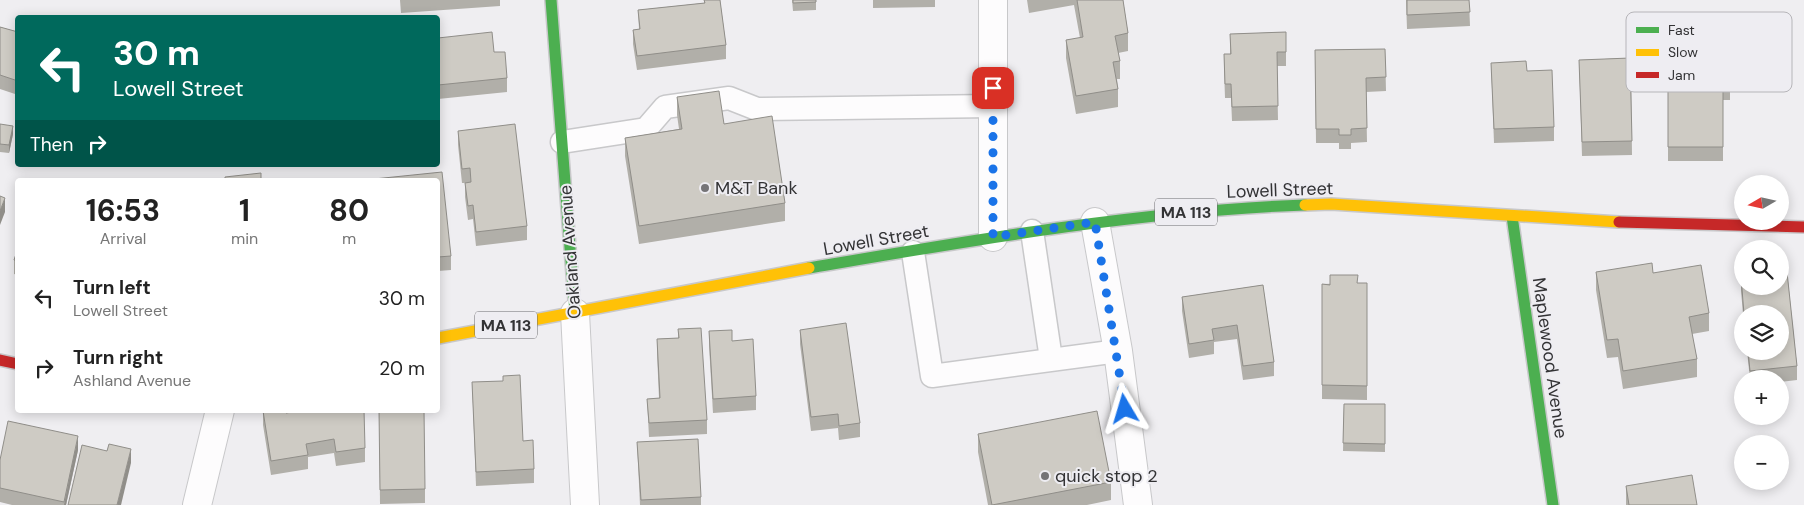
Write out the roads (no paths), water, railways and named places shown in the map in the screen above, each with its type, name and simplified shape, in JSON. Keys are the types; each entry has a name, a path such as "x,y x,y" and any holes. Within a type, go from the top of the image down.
{"main road":[{"name":"Oakland Avenue","path":"551,0 575,313"},
{"name":"Lowell Street","path":"440,338 729,282 993,237 1095,222 1249,207 1330,204 1641,223 1804,227"},
{"name":"Maplewood Avenue","path":"1512,216 1553,505"},
{"path":"0,360 15,363"}],"street":[{"path":"993,0 993,237"},
{"path":"1095,222 1118,351 1138,505"},
{"name":"Oakland Avenue","path":"575,313 585,505"},
{"path":"197,505 219,413"}],"lane":[{"path":"562,142 657,132 665,107 729,98 757,109 993,106"},
{"path":"742,125 757,109"},
{"path":"1032,231 1051,359"},
{"path":"913,252 932,376 1118,351"}],"place":[{"name":"M&T Bank","path":"705,188"},
{"name":"quick stop 2","path":"1045,476"}]}
